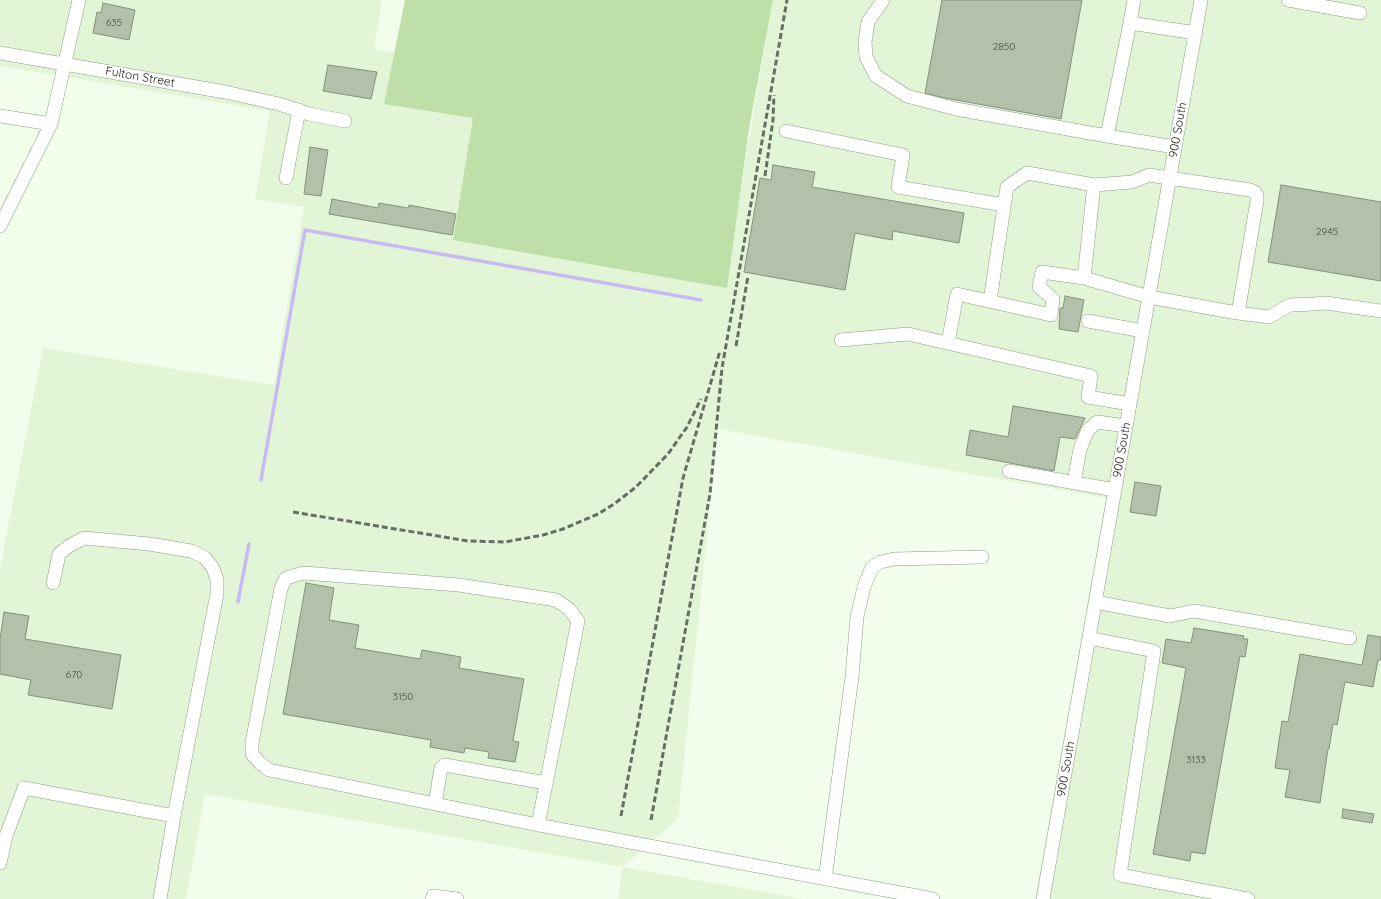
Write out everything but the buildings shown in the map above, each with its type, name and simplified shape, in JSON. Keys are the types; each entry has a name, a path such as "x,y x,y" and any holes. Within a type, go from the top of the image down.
{"street":[{"path":"0,226 51,124 79,0"},
{"path":"883,0 868,22 866,57 876,76 907,96 956,109 1176,147"},
{"path":"1107,136 1134,0"},
{"name":"900 South","path":"1043,899 1201,0"},
{"path":"1288,0 1360,13"},
{"path":"1130,23 1196,33"},
{"name":"Fulton Street","path":"0,53 225,92 279,104 309,114 345,121"},
{"path":"286,178 299,110"},
{"path":"0,116 51,124"},
{"path":"786,131 902,155 898,187 1004,205"},
{"path":"990,301 1008,187 1027,173 1094,185 1132,182 1149,175 1250,190 1257,196 1238,313"},
{"path":"1084,278 1094,185"},
{"path":"948,343 957,294 1051,315 1054,299 1039,287 1042,272 1084,278 1149,297 1269,317 1290,305 1326,303 1381,311"},
{"path":"1088,321 1143,331"},
{"path":"841,340 908,334 1091,376 1088,397 1130,404"},
{"path":"1074,483 1080,449 1088,430 1097,422 1126,426"},
{"path":"1010,471 1115,490"},
{"path":"53,583 59,554 69,546 84,538 149,544 191,551 204,557 213,568 217,580 217,594 174,816 160,899"},
{"path":"825,879 852,677 857,617 864,587 872,567 881,562 894,559 982,557"},
{"path":"538,825 578,621 569,609 556,600 459,585 304,573 286,578 279,595 252,743 252,754 269,770 538,825 933,899"},
{"path":"1095,602 1170,616 1194,611 1350,638"},
{"path":"1089,638 1154,651 1120,875 1248,899"},
{"path":"436,804 441,768 444,766 546,783"},
{"path":"0,863 6,836 24,788 174,816"},
{"path":"432,899 433,896 457,899"}],"shaded area":[{"path":"0,0 382,0 374,49 485,66 725,277 773,0 1381,0 1381,899 1035,899 1106,498 718,429 678,818 623,867 205,794 186,899 0,899 0,568 43,348 274,385 304,207 255,199 270,111 0,66"},
{"path":"623,867 803,899 618,899"}],"green space":[{"path":"405,0 773,0 749,128 727,288 453,240 473,118 384,104"}],"waterway":[{"path":"261,480 305,230 701,300"},
{"path":"238,602 249,544"}],"railway":[{"path":"651,820 710,494 722,368 787,0"},
{"path":"765,176 773,120 774,95"},
{"path":"736,346 748,276"},
{"path":"621,816 683,478 720,351"},
{"path":"293,512 468,541 505,542 543,535 563,529 598,514 636,487 668,454 687,427 701,399"}]}
